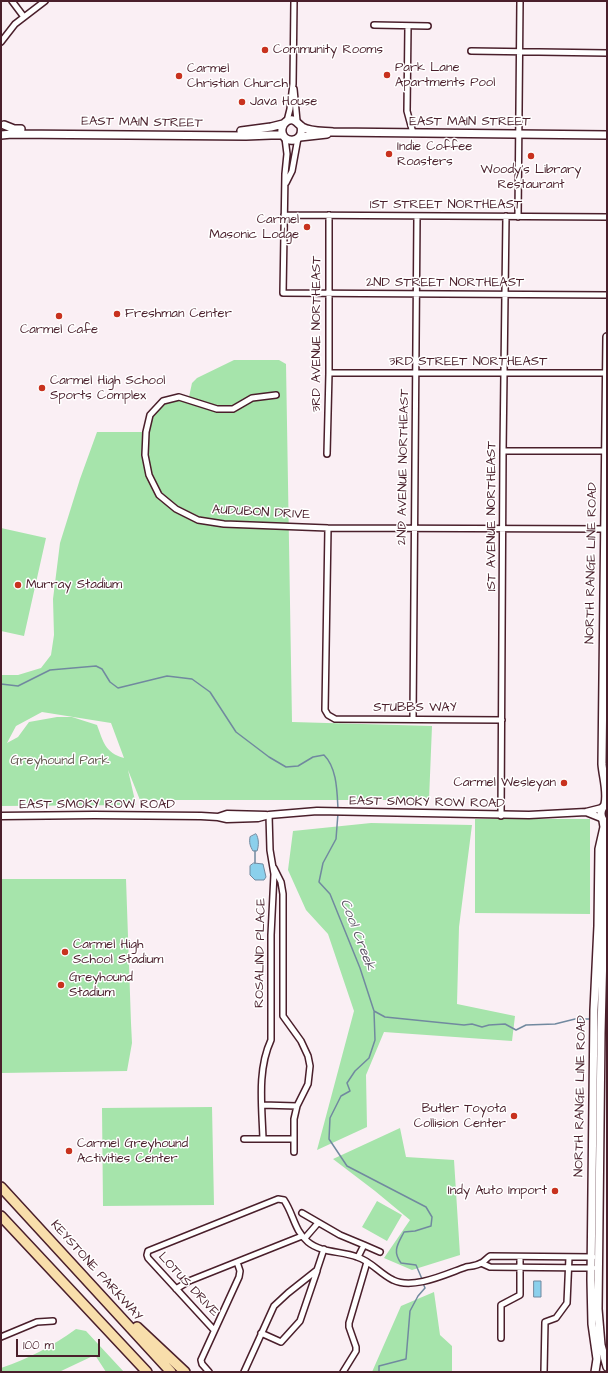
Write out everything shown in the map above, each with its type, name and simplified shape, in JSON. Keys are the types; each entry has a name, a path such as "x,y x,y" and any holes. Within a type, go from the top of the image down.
{"highway":[{"name":"KEYSTONE PARKWAY","path":"1,1188 171,1372"},
{"path":"1,1216 147,1372"},
{"path":"89,1282 185,1372"},
{"path":"105,1327 143,1372"}],"main road":[{"path":"290,120 299,124 302,133 299,138 291,140 284,136 282,132 285,122 290,120"},
{"name":"EAST MAIN STREET","path":"2,123 14,129 247,132 285,122"},
{"path":"1,135 4,129 2,123"},
{"name":"EAST MAIN STREET","path":"299,124 311,130 333,132 607,135"},
{"name":"EAST MAIN STREET","path":"299,138 325,135 333,132"},
{"name":"EAST MAIN STREET","path":"1,135 246,136 271,134 284,136"},
{"name":"NORTH RANGE LINE ROAD","path":"603,909 599,849 604,821 601,811 604,805 607,789 603,778 602,764 606,529 607,337"},
{"name":"NORTH RANGE LINE ROAD","path":"595,1372 597,1359 593,1338 592,1317 595,1268 597,1033 603,909 604,849 607,834"},
{"name":"NORTH RANGE LINE ROAD","path":"595,1268 601,1346 607,1367"}],"street":[{"path":"12,1 24,17"},
{"path":"1,42 24,17 45,1"},
{"path":"285,122 290,109 293,84 294,1"},
{"path":"518,216 520,1"},
{"path":"374,25 428,26"},
{"path":"408,26 407,112 413,133"},
{"path":"471,51 607,53"},
{"path":"293,84 299,124"},
{"path":"284,136 287,154 284,215"},
{"path":"286,184 292,171 299,138"},
{"name":"1ST STREET NORTHEAST","path":"284,215 607,217"},
{"name":"2ND STREET NORTHEAST","path":"284,215 283,293 607,295"},
{"name":"3RD AVENUE NORTHEAST","path":"327,454 329,372 329,215"},
{"name":"2ND AVENUE NORTHEAST","path":"413,719 414,528 417,372 417,216"},
{"name":"1ST AVENUE NORTHEAST","path":"501,816 506,216"},
{"name":"3RD STREET NORTHEAST","path":"329,372 607,373"},
{"name":"AUDUBON DRIVE","path":"276,396 252,398 232,408 217,409 179,397 163,401 150,415 146,432 145,455 149,475 159,495 176,509 198,520 224,524 328,528 606,529"},
{"path":"503,451 606,451"},
{"name":"STUBBS WAY","path":"328,528 325,710 328,715 335,719 502,720"},
{"name":"EAST SMOKY ROW ROAD","path":"1,816 123,815 218,817 227,820 318,811 352,811 501,816 586,812 604,805"},
{"name":"EAST SMOKY ROW ROAD","path":"586,812 604,821"},
{"name":"ROSALIND PLACE","path":"262,1139 263,1066 266,1051 271,1040 271,935 274,874 268,831 269,815"},
{"name":"ROSALIND PLACE","path":"273,866 281,882 283,894 283,1016 301,1041 308,1056 310,1066 308,1084 297,1106"},
{"path":"262,1105 297,1106 294,1119 294,1152"},
{"path":"244,1139 294,1139"},
{"name":"LOTUS DRIVE","path":"214,1330 148,1258 148,1251 278,1199 282,1199 286,1203 297,1230 303,1237"},
{"path":"302,1213 340,1235 380,1252"},
{"path":"176,1289 188,1281 303,1237 318,1223"},
{"path":"303,1237 312,1245 358,1257 393,1280 412,1284 481,1263 490,1256 595,1257"},
{"path":"358,1257 364,1245"},
{"path":"261,1333 281,1342 300,1321 324,1249"},
{"path":"501,1338 501,1305 520,1295 520,1257"},
{"path":"544,1372 545,1322 556,1318 567,1303 569,1257"},
{"path":"209,1372 201,1362 202,1356 239,1276 240,1271 237,1262"},
{"path":"343,1372 356,1351 349,1323 367,1262"},
{"path":"481,1263 490,1267 595,1268"},
{"path":"244,1372 274,1306 317,1270"},
{"path":"1,1337 37,1322 53,1321"}],"green space":[{"name":"Greyhound Park","path":"234,360 279,360 286,364 292,722 432,726 429,800 140,800 128,770 136,805 1,806 1,675 18,675 41,668 51,655 54,635 53,599 60,543 80,479 97,432 144,432 146,422 153,407 158,402 171,397 189,397 192,383 197,378","holes":["42,712 111,723 124,758 109,750 103,741 97,725 72,717 57,717 29,722 18,737 7,743 16,726"]},
{"name":"Murray Stadium","path":"1,528 46,538 24,636 1,631"},
{"path":"475,819 590,819 590,914 475,913"},
{"path":"371,823 472,825 459,927 457,1004 515,1016 512,1041 384,1032 366,1075 367,1127 317,1150 354,1011 328,934 306,910 288,870 293,831"},
{"name":"Carmel High School Stadium","path":"1,879 126,879 132,1043 127,1071 1,1073"},
{"path":"212,1107 214,1205 103,1206 102,1108"},
{"path":"400,1128 406,1157 454,1160 460,1255 412,1270 384,1258 410,1220 333,1159"},
{"path":"377,1201 402,1215 387,1241 362,1227"},
{"path":"434,1292 440,1335 452,1346 452,1372 372,1372 401,1306"},
{"path":"76,1329 86,1331 124,1372 106,1372 95,1355 59,1372 1,1372 1,1368 40,1352"}],"water":[{"path":"256,834 258,847 257,851 253,851 250,844 250,837"},
{"path":"254,863 263,864 266,877 264,880 255,880 250,875 250,866"},
{"path":"534,1281 541,1281 541,1297 534,1297"}],"waterway":[{"name":"Cool Creek","path":"1,684 18,686 50,670 96,666 102,669 110,682 118,688 167,676 192,679 210,692 236,732 269,757 286,767 298,766 313,757 324,755 332,766 334,773 337,787 338,809"},
{"name":"Cool Creek","path":"338,813 336,839 323,863 319,882 330,894 360,968 374,1011 375,1040 369,1058 355,1071 347,1083 350,1091 341,1096 330,1118 329,1139 347,1166 426,1207 432,1217 431,1226 415,1231 404,1232 396,1251 398,1259 401,1263 416,1265 422,1279"},
{"path":"255,851 255,863"},
{"path":"374,1011 385,1017 464,1025 472,1024 482,1027 505,1024 516,1030 526,1025 555,1024 575,1019 591,1019"},
{"name":"Cool Creek","path":"379,1372 379,1366 406,1359 410,1311 418,1296 425,1288 423,1283"}],"place":[{"name":"Community Rooms","path":"265,50"},
{"name":"Park Lane Apartments Pool","path":"387,75"},
{"name":"Carmel Christian Church","path":"179,76"},
{"name":"Java House","path":"242,102"},
{"name":"Indie Coffee Roasters","path":"389,154"},
{"name":"Woody's Library Restaurant","path":"531,156"},
{"name":"Carmel Masonic Lodge","path":"307,227"},
{"name":"Freshman Center","path":"117,314"},
{"name":"Carmel Cafe","path":"59,316"},
{"name":"Carmel High School Sports Complex","path":"42,388"},
{"name":"Murray Stadium","path":"18,585"},
{"name":"Carmel Wesleyan","path":"564,783"},
{"name":"Carmel High School Stadium","path":"65,952"},
{"name":"Greyhound Stadium","path":"61,985"},
{"name":"Butler Toyota Collision Center","path":"514,1116"},
{"name":"Carmel Greyhound Activities Center","path":"69,1151"},
{"name":"Indy Auto Import","path":"555,1191"}]}
